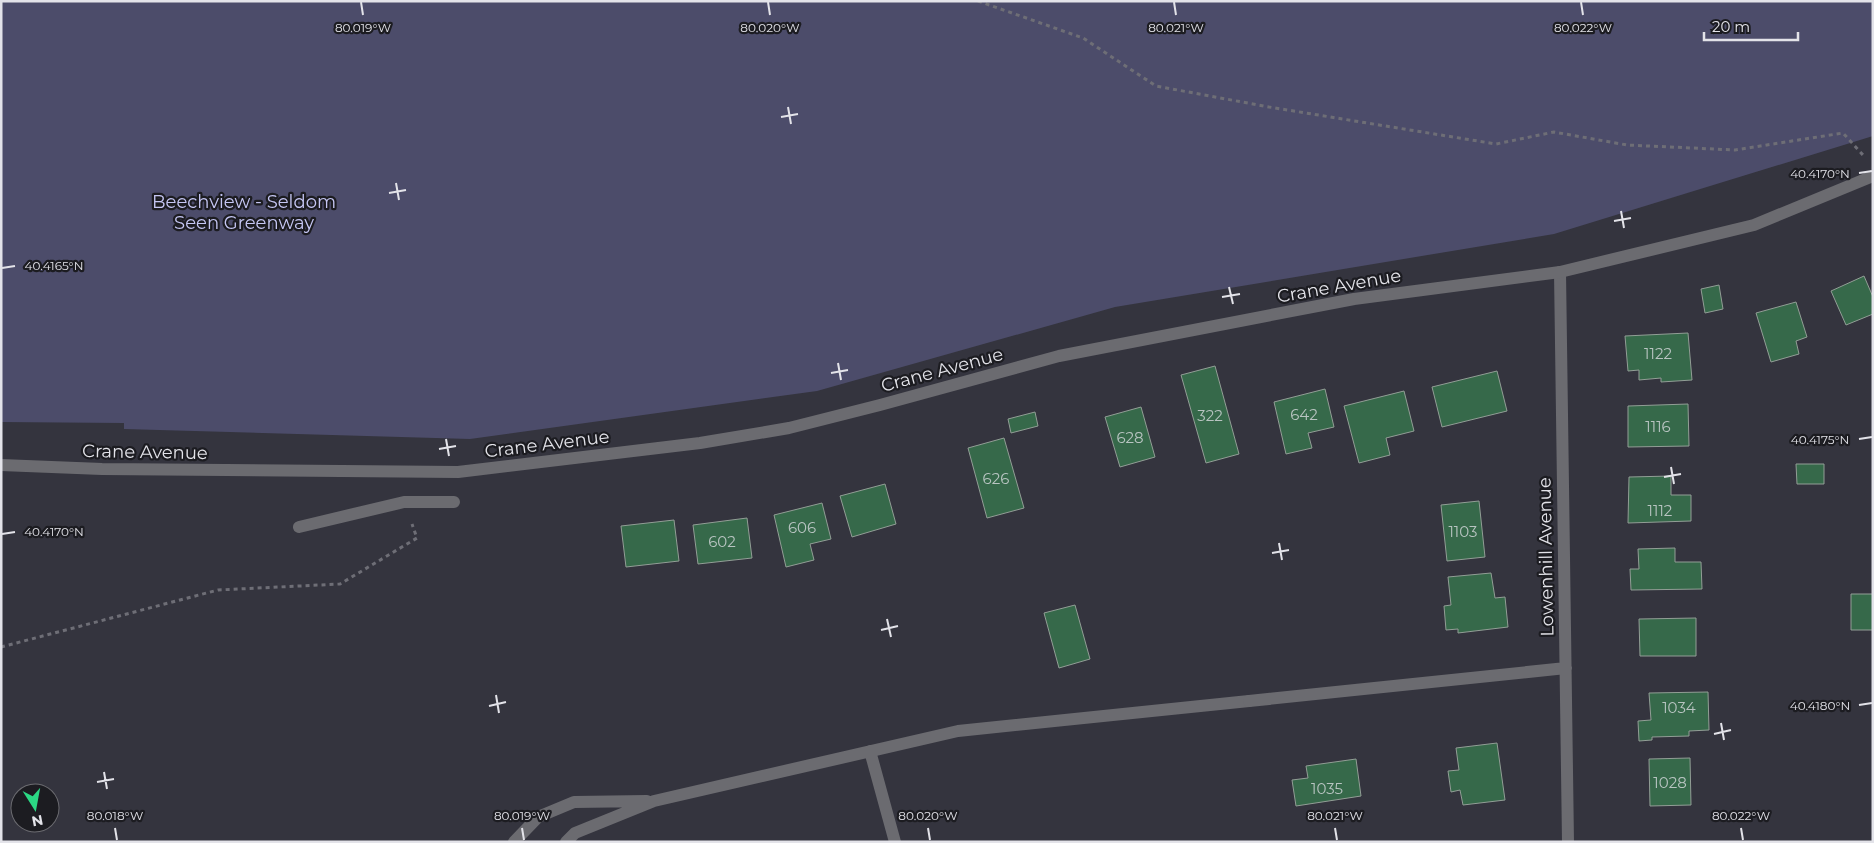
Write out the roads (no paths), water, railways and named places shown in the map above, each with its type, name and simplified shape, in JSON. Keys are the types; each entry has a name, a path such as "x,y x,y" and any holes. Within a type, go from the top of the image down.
{"street":[{"name":"Crane Avenue","path":"1,465 102,469 458,472 700,444 789,428 1059,356 1354,299 1560,272 1754,225 1873,176"},
{"name":"Lowenhill Avenue","path":"1560,272 1568,842"},
{"path":"299,527 404,502 454,502"},
{"path":"566,842 575,833 654,801 958,731 1566,668"},
{"path":"870,751 895,842"},
{"path":"514,842 538,818 574,802 654,801"}],"park label":[{"name":"Beechview - Seldom Seen Greenway","path":"244,212"}]}
